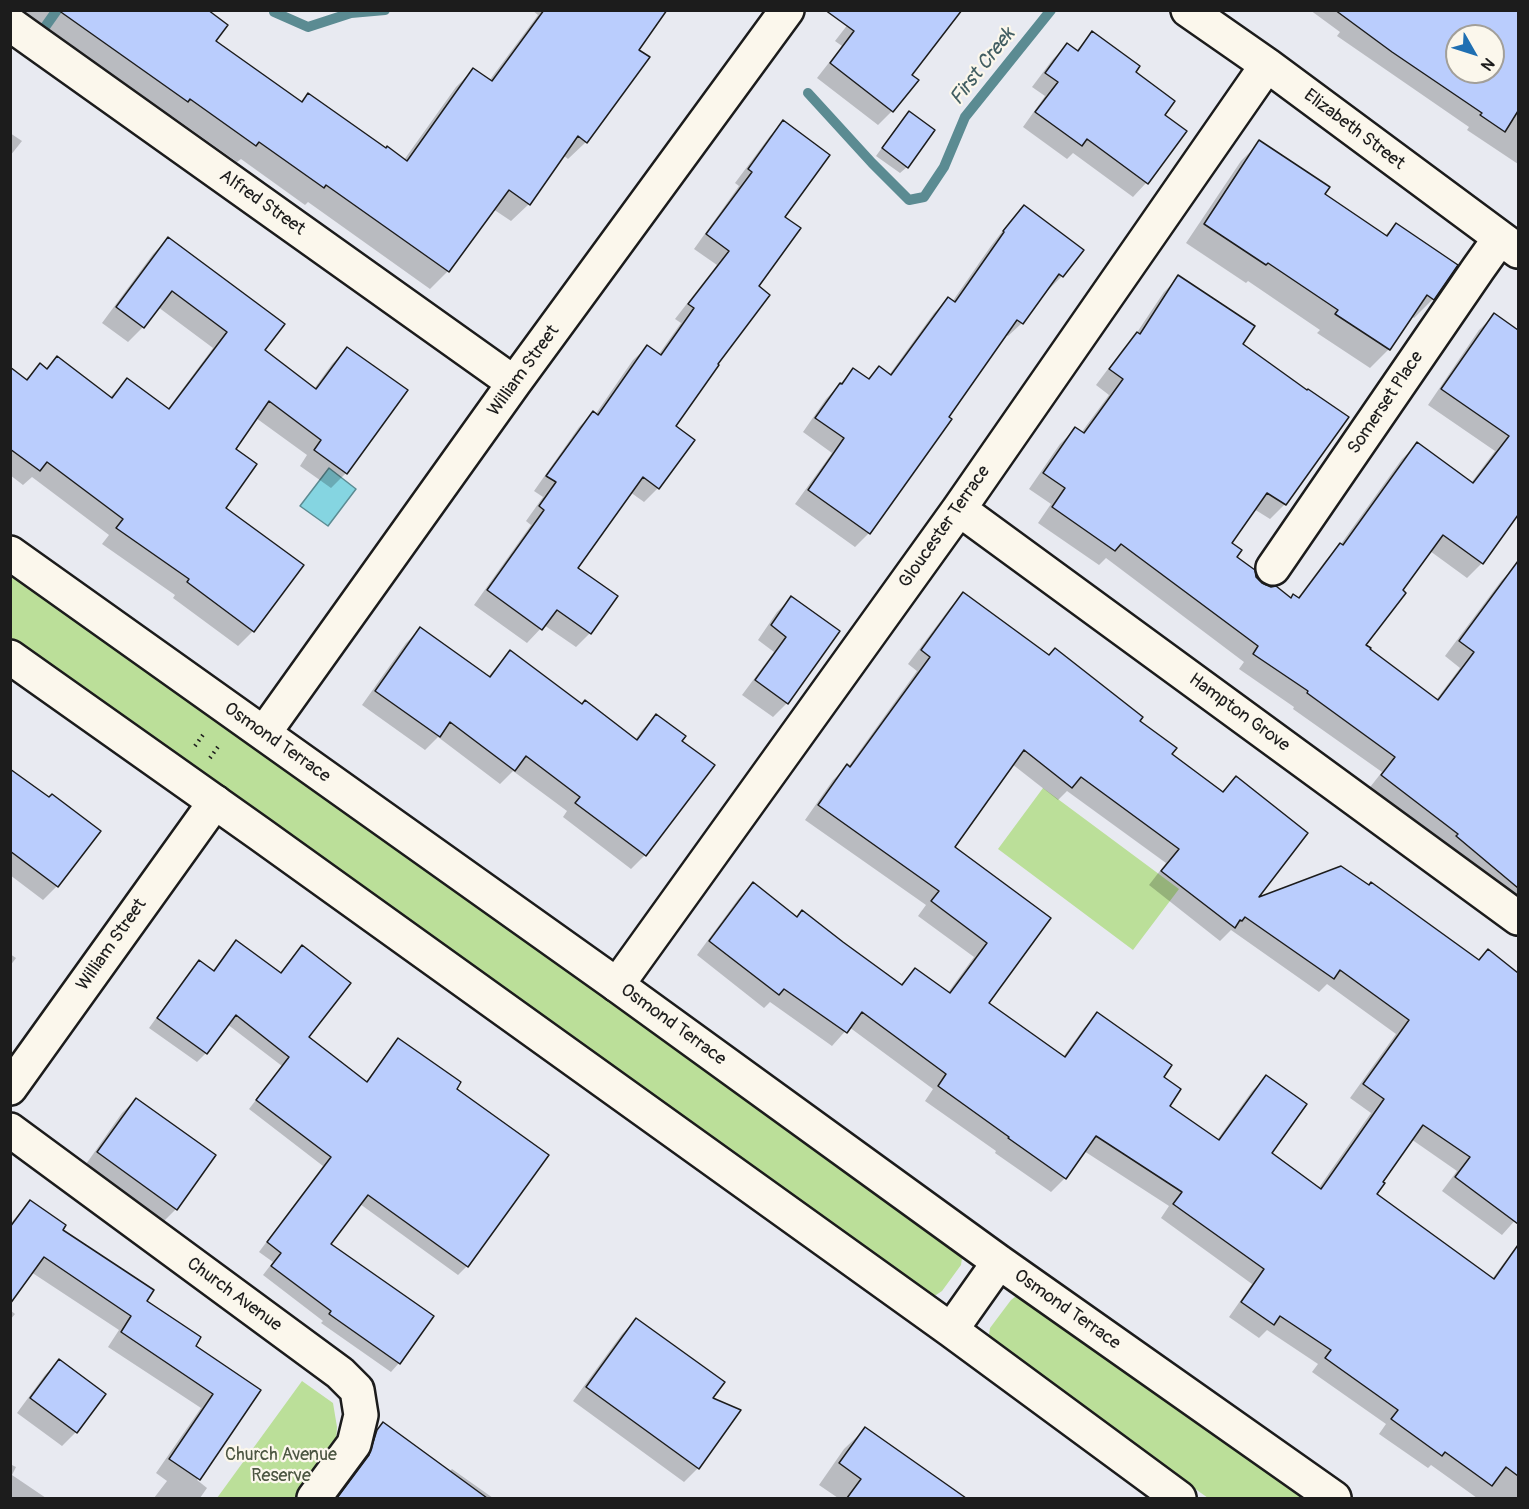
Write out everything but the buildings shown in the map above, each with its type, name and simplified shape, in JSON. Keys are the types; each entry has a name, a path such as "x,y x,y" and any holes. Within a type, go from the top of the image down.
{"street":[{"name":"William Street","path":"238,725 514,383 787,10"},
{"name":"Elizabeth Street","path":"1188,10 1267,65 1509,245"},
{"name":"Alfred Street","path":"10,24 514,383"},
{"name":"Gloucester Terrace","path":"617,985 958,509 1267,65"},
{"name":"Somerset Place","path":"1274,568 1478,268 1509,245"},
{"name":"Hampton Grove","path":"958,509 1518,918"},
{"name":"Osmond Terrace","path":"10,553 238,725 617,985 999,1262 1334,1498"},
{"path":"10,657 198,781 1179,1498"},
{"name":"William Street","path":"10,1088 198,781"},
{"name":"Church Avenue","path":"10,1130 340,1373 357,1390 361,1415 354,1444 314,1498"},
{"path":"951,1330 999,1262"}],"path":[{"path":"198,781 238,725"},
{"path":"198,781 238,725"}],"green space":[{"path":"11,569 961,1251 961,1265 942,1291 928,1296 11,643"},
{"path":"1043,788 1179,889 1133,950 998,849"},
{"path":"1016,1296 1021,1296 1312,1498 1208,1498 1058,1391 990,1339 990,1328"},
{"name":"Church Avenue Reserve","path":"302,1381 333,1403 337,1427 336,1442 298,1498 217,1498"}],"water":[{"path":"329,468 356,489 328,526 300,506"}],"waterway":[{"name":"First Creek","path":"40,34 57,10"},
{"name":"First Creek","path":"274,12 308,27 351,13 385,10"},
{"name":"First Creek","path":"808,93 909,200 924,197 944,167 965,117 1051,10"}]}
